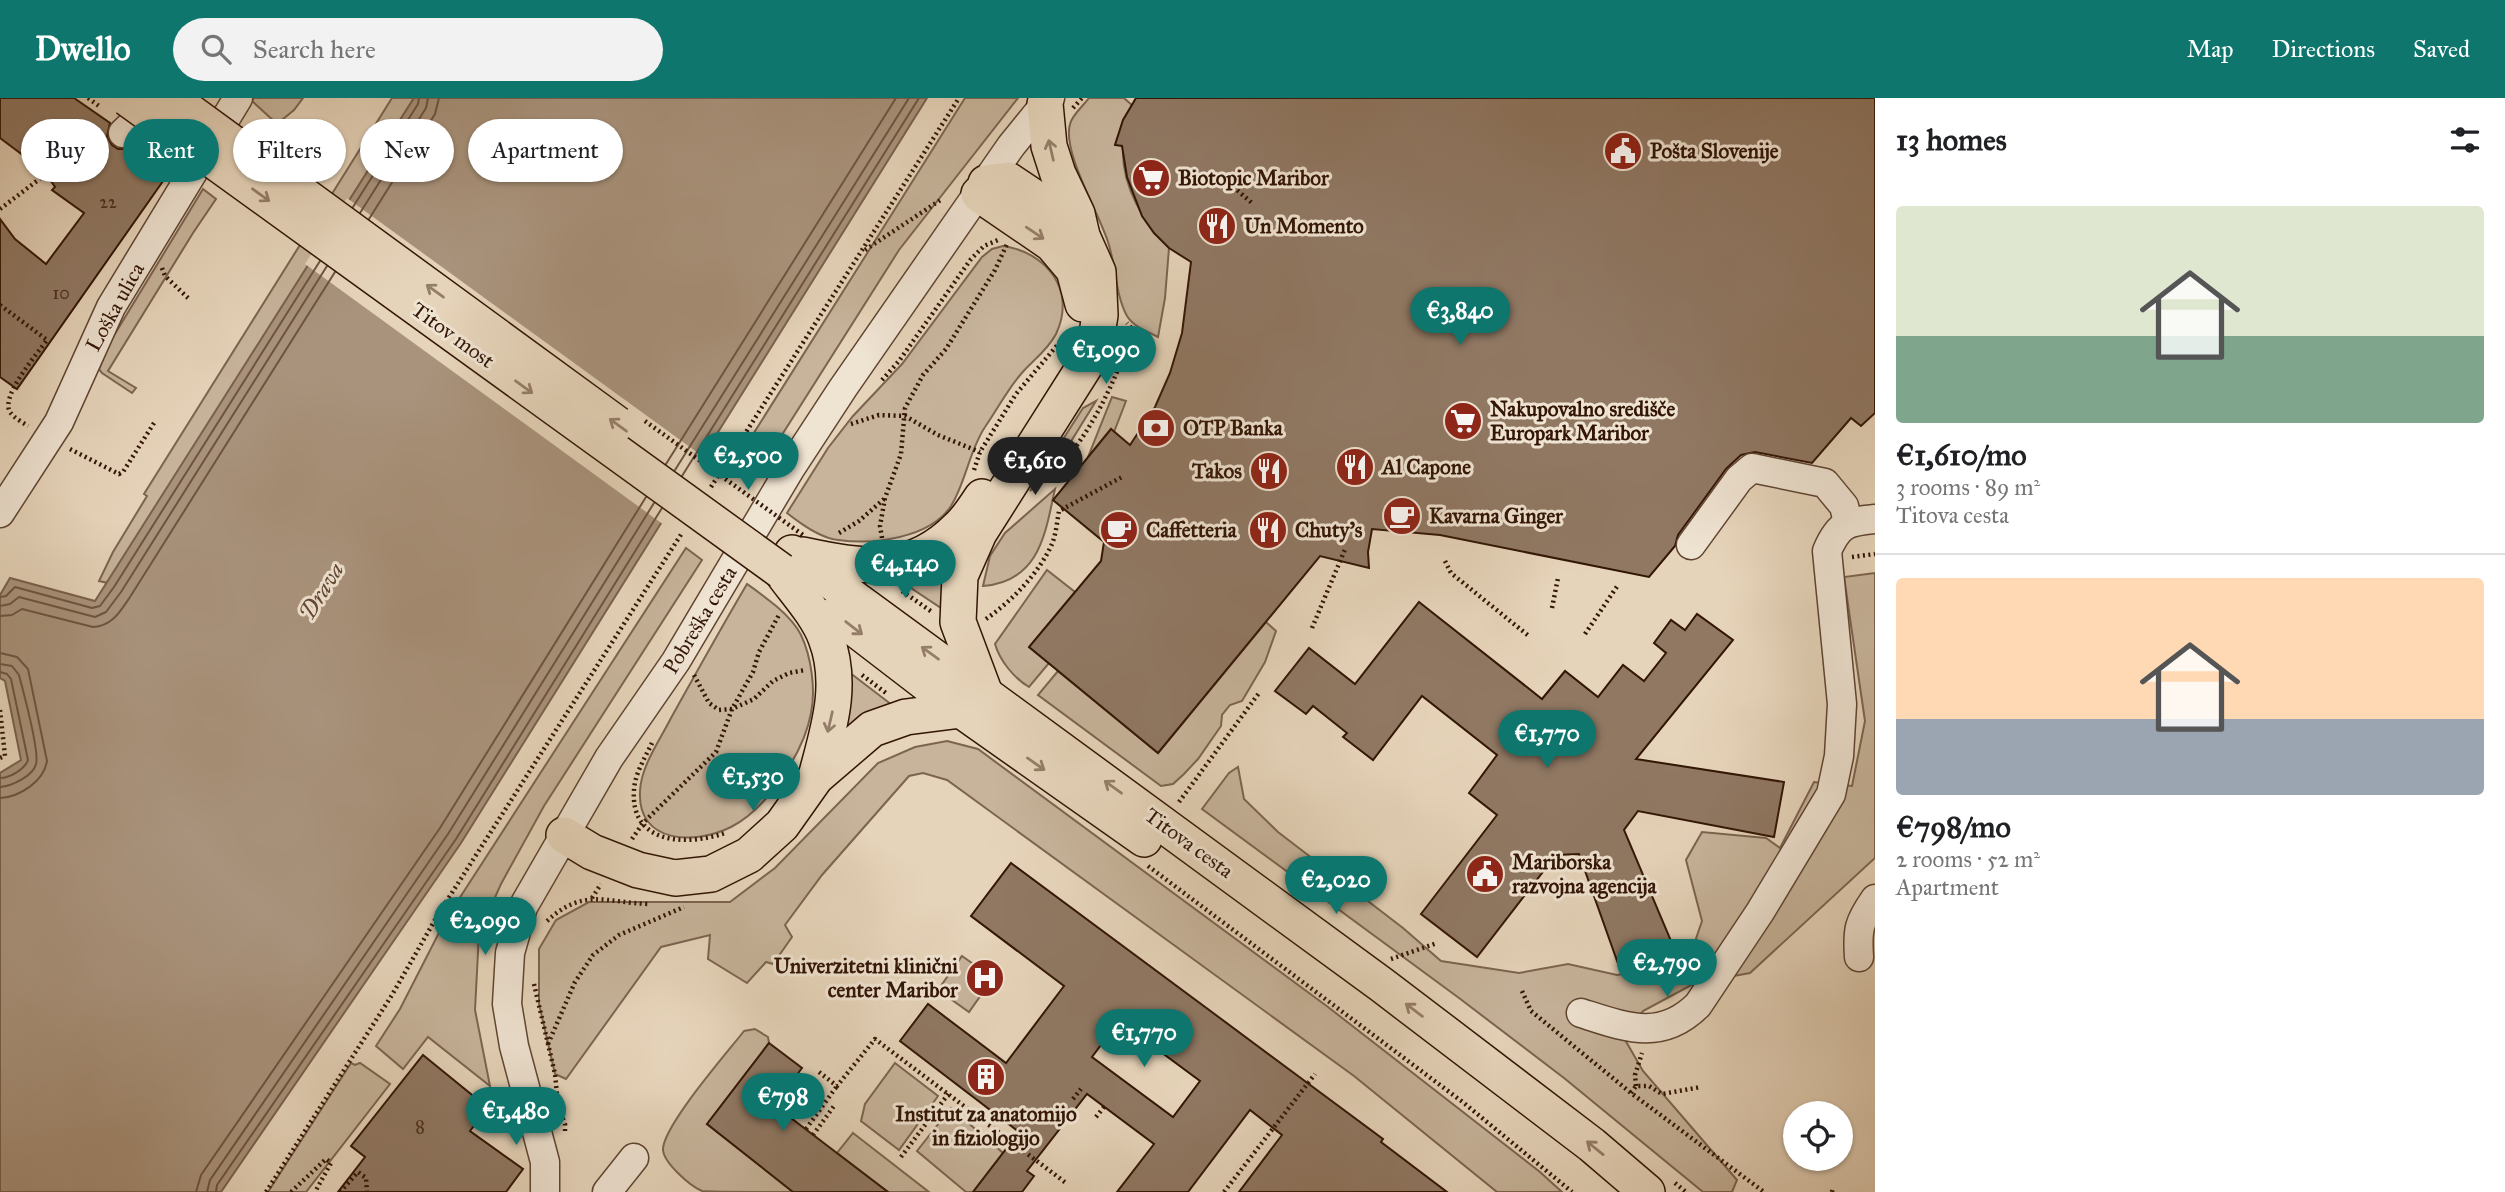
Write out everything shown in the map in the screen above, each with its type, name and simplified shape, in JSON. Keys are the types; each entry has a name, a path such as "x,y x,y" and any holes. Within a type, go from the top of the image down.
{"main road":[{"name":"Titov most","path":"149,100 782,564"},
{"path":"564,835 592,852 638,870 675,878 711,874 749,855 782,825 816,776 872,729 906,717 973,702 958,622 960,576 979,533 1086,364 1096,340 1100,315 1098,272 1049,146 1047,101"},
{"path":"983,188 1008,180 1044,204 1070,229 1082,236"},
{"path":"816,776 832,716 835,693 832,662 826,638 782,564 834,562 881,566 925,555 960,527 990,487 1058,377 1077,339 1083,303 1074,270 1052,244 983,188"},
{"name":"Titova cesta","path":"782,564 973,702 1180,865 1362,999 1609,1192"},
{"name":"Titova cesta","path":"973,702 1163,824 1382,985 1592,1145 1647,1192"}],"street":[{"path":"134,119 149,100 175,119"},
{"name":"Loška ulica","path":"219,130 237,101"},
{"name":"Pobreška cesta","path":"545,1192 545,1162 514,1046 507,1004 510,953 523,907 609,758 676,661 790,469 843,388 1047,101"},
{"name":"Loška ulica","path":"0,513 39,433 59,422 111,307 188,182"},
{"path":"1581,1013 1610,1022 1653,1029 1680,1021 1698,1005 1760,912 1831,793 1839,756 1842,704 1828,551 1835,534 1862,521 1844,506 1825,483 1752,468 1739,479 1690,545"},
{"path":"1875,899 1857,933 1859,957 1875,941"},
{"path":"607,1192 634,1158"}],"path":[{"path":"710,489 959,98"},
{"path":"0,209 35,182"},
{"path":"1229,183 1253,204"},
{"path":"863,252 943,198"},
{"path":"875,388 899,361 971,259 984,246 1001,239 1008,240 995,270 946,349 923,375 905,408 901,454 885,498 880,526 884,548"},
{"path":"148,247 158,258 165,276 188,298"},
{"path":"0,305 47,340 13,386 7,406 10,413 39,433 119,474 123,472 154,423"},
{"path":"972,478 980,452 1016,394 1064,339 1066,331"},
{"path":"844,426 879,415 905,416 938,435 980,452"},
{"path":"978,621 987,618 1013,596 1037,569 1053,543 1059,512 1122,477"},
{"path":"831,538 859,521 885,498"},
{"path":"643,822 716,752 732,709 753,672 782,564 779,516"},
{"path":"266,1192 392,995 439,913 682,533"},
{"path":"1312,628 1346,547"},
{"path":"1445,561 1451,573 1530,637"},
{"path":"1552,608 1558,578"},
{"path":"1585,634 1618,585"},
{"path":"896,587 936,616"},
{"path":"853,668 893,699"},
{"path":"685,680 691,669 709,704 719,710 732,709 754,699 773,681 789,673 809,670"},
{"path":"1163,824 1259,693"},
{"path":"0,710 5,756 0,758"},
{"path":"658,732 637,774 634,789 634,802 643,822 664,838 678,841 701,839 727,832"},
{"path":"1142,861 1464,1103 1572,1192"},
{"path":"542,930 547,920 572,903 592,898"},
{"path":"548,1044 575,982 593,955 619,935 687,905"},
{"path":"1390,959 1437,943"},
{"path":"1522,991 1531,1011 1631,1093 1764,1192"},
{"path":"538,995 555,1074 558,1106"},
{"path":"1631,1093 1636,1086 1635,1074 1639,1060 1653,1029"},
{"path":"806,1129 875,1039 1066,1183"},
{"path":"818,1072 837,1086"},
{"path":"1224,1192 1315,1074"},
{"path":"1636,1086 1648,1086 1662,1094 1701,1087"},
{"path":"1073,1099 1081,1089"},
{"path":"901,1157 949,1093"},
{"path":"813,1135 834,1106"},
{"path":"1096,1117 1104,1107"},
{"path":"291,1192 326,1159 331,1163 315,1192"},
{"path":"340,1192 358,1172 366,1178 367,1192"}],"shaded area":[{"path":"254,98 303,98 283,119 272,119 252,101"},
{"path":"392,98 414,98 401,119 379,119"},
{"path":"965,98 1018,98 899,250 754,479 733,466"},
{"path":"1089,98 1124,98 1134,107 1123,150 1126,177 1143,216 1169,248 1165,298 1158,337 1137,326 1127,316 1120,298 1108,242 1071,150 1071,121"},
{"path":"360,149 361,182 108,583 99,581 147,496 144,494 339,182 346,182 346,171"},
{"path":"203,189 216,199 108,371 136,388 132,393 99,369 110,342"},
{"path":"1003,246 1032,256 1044,265 1060,288 1062,318 1053,340 1016,380 985,427 951,506 930,526 916,532 868,541 838,540 824,536 787,513 828,448 853,416 902,364 982,257 992,249"},
{"path":"1112,397 1126,401 1114,432 1111,429 1088,457"},
{"path":"1096,401 1057,464 1030,491 1083,408"},
{"path":"1055,489 1043,538 1028,565 1017,575 1002,582 983,586 990,556 1005,533"},
{"path":"686,548 702,560 544,806 501,884 479,933 475,1010 490,1086 428,1037 403,1069 376,1046 400,1009 446,919"},
{"path":"955,556 944,610 896,578"},
{"path":"1047,570 1075,592 1030,646 1049,663 1029,687 1008,668 995,644"},
{"path":"1875,573 1875,858 1750,973 1695,983 1643,1011 1624,1038 1643,1071 1737,1180 1732,1192 1703,1192 1564,1078 1202,809 1229,773 1238,767 1244,799 1278,832 1403,928 1441,961 1519,973 1568,964 1617,975 1688,962 1702,921 1686,860 1702,832 1766,838 1780,848 1814,782 1852,786 1865,721 1844,577"},
{"path":"747,584 784,613 805,643 813,683 807,728 801,745 782,778 758,807 744,819 717,833 671,836 648,822 642,809 640,791 644,772"},
{"path":"1266,622 1276,631 1265,662 1242,701 1230,705 1222,715 1221,726 1198,759 1173,784 1161,786 1038,695 1058,671 1158,753"},
{"path":"845,669 896,708 845,736"},
{"path":"947,741 978,749 1328,1007 1562,1192 1497,1192 1354,1076 947,780 923,773 909,776 822,875 785,925 792,937 773,964 766,962 747,983 708,959 710,935 661,947 566,1079 555,1074 539,1004 539,949 556,920 589,902 730,902 775,868 878,763 915,747"},
{"path":"962,956 993,978 969,1012 938,990"},
{"path":"755,1029 768,1037 769,1043 707,1124 793,1192 702,1191 685,1179 668,1161 663,1150 665,1139 684,1108 744,1031"},
{"path":"351,1063 360,1063 390,1084 306,1192 268,1192"},
{"path":"895,1063 938,1096 899,1150 861,1121 865,1104"},
{"path":"951,1108 1003,1153 973,1192 966,1192 917,1151"},
{"path":"853,1133 929,1192 888,1192 837,1153"}],"water":[{"name":"Drava","path":"414,98 927,98 461,843 221,1192 0,1192 0,773 21,760 5,681 0,678 0,595 10,578 95,601 361,182 454,182 454,119 401,119"}],"pier":[{"path":"347,198 705,458 664,525 305,264"}],"building":[{"path":"0,98 74,98 104,119 21,119 21,154 0,138"},
{"name":"Nakupovalno središče Europark Maribor","path":"1136,98 1875,98 1875,413 1861,426 1851,418 1812,463 1755,452 1741,455 1726,469 1678,535 1675,546 1649,577 1440,535 1372,529 1368,552 1369,568 1320,556 1158,753 1029,647 1101,561 1104,542 1053,500 1111,429 1130,445 1155,407 1170,373 1182,333 1191,262 1169,248 1142,216 1127,177 1122,146 1115,145 1123,120"},
{"path":"109,140 112,145 123,149 123,182 162,182 17,389 0,377 0,219 15,239 46,264 84,213 52,190 55,187 52,182 109,182"},
{"path":"1419,602 1542,699 1565,671 1598,697 1623,665 1644,681 1666,653 1654,643 1671,620 1685,630 1697,614 1733,640 1636,759 1784,782 1774,837 1638,811 1624,830 1677,955 1621,972 1579,854 1556,855 1477,957 1421,914 1497,815 1469,793 1497,755 1422,696 1373,760 1343,737 1347,733 1313,706 1306,714 1275,691 1309,648 1355,684"},
{"path":"1011,863 1383,1139 1381,1142 1447,1192 1239,1192 1282,1135 1250,1110 1188,1192 1117,1192 1154,1144 1087,1094 1027,1171 1034,1176 1022,1192 973,1192 1019,1132 900,1041 928,1004 1006,1063 1064,986 971,916","holes":["1119,1021 1200,1081 1173,1117 1092,1057"]},
{"path":"769,1043 802,1068 774,1105 888,1192 793,1192 707,1124"},
{"path":"423,1055 488,1108 470,1131 523,1169 506,1192 338,1192 365,1157 351,1146"}],"place":[{"name":"Pošta Slovenije","path":"1623,151"},
{"name":"Biotopic Maribor","path":"1151,178"},
{"name":"Un Momento","path":"1217,226"},
{"name":"Nakupovalno središče Europark Maribor","path":"1463,421"},
{"name":"OTP Banka","path":"1156,428"},
{"name":"Al Capone","path":"1355,467"},
{"name":"Takos","path":"1269,471"},
{"name":"Kavarna Ginger","path":"1402,516"},
{"name":"Caffetteria","path":"1119,530"},
{"name":"Chuty's","path":"1268,530"},
{"name":"Mariborska razvojna agencija","path":"1485,874"},
{"name":"Univerzitetni klinični center Maribor","path":"985,978"},
{"name":"Institut za anatomijo in fiziologijo","path":"986,1077"}]}
